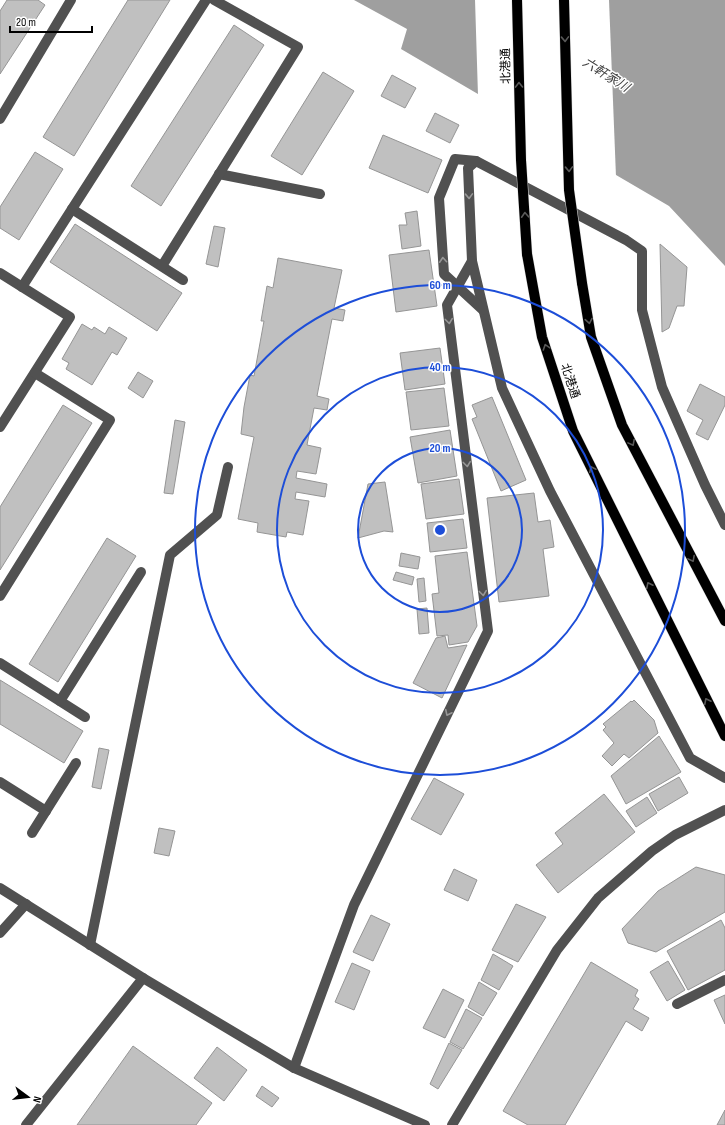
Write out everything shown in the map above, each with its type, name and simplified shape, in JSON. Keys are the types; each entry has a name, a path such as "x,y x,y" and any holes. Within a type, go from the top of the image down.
{"main road":[{"name":"北港通","path":"517,0 521,160 527,254 542,337 573,431 725,736"},
{"path":"564,0 569,190 591,337 622,425 725,621"}],"street":[{"path":"0,119 71,0"},
{"path":"22,287 206,0"},
{"path":"162,266 298,47 214,0"},
{"path":"483,310 444,274 439,198 455,159 476,161 626,240 642,251 642,310 662,387 705,485 725,525"},
{"path":"476,161 468,168 472,261 502,388 550,491 690,758 725,778"},
{"path":"219,174 320,194"},
{"path":"72,210 184,280"},
{"path":"294,1068 354,905 488,631 446,305 472,261"},
{"path":"0,273 70,317 0,427"},
{"path":"0,596 110,420 35,373"},
{"path":"90,945 170,556 217,515 228,467"},
{"path":"60,701 141,572"},
{"path":"0,663 85,717"},
{"path":"32,833 76,763"},
{"path":"0,782 46,811"},
{"path":"452,1125 557,950 598,898 640,861 669,839 725,810"},
{"path":"0,888 143,978 294,1068 425,1125"},
{"path":"0,933 26,904"},
{"path":"26,1125 143,978"},
{"path":"677,1004 725,980"}],"water":[{"name":"六軒家川","path":"354,0 725,0 725,266 669,206 401,49 407,29"}],"pier":[{"path":"475,0 609,0 616,177 478,96"}],"building":[{"path":"7,0 38,0 45,5 0,74 0,11"},
{"path":"128,0 170,0 74,156 43,137"},
{"path":"234,25 264,45 161,206 131,186"},
{"path":"323,72 354,91 302,175 271,156"},
{"path":"392,75 416,88 405,108 381,96"},
{"path":"435,113 459,125 450,143 426,131"},
{"path":"383,135 442,160 428,193 369,168"},
{"path":"35,152 63,169 19,240 0,228 0,207"},
{"path":"417,211 421,246 402,249 399,225 407,225 405,213"},
{"path":"75,224 182,293 157,331 50,262"},
{"path":"214,226 225,228 218,267 206,264"},
{"path":"660,244 687,267 684,306 677,306 669,328 662,332"},
{"path":"429,250 437,306 396,312 389,255"},
{"path":"278,258 342,270 334,308 345,310 343,321 332,319 317,396 329,399 327,410 314,408 307,445 321,448 316,474 297,471 296,478 327,484 325,497 296,492 295,499 309,501 303,535 287,532 286,537 257,532 258,523 238,519 254,437 241,434 244,407 250,375 254,376 264,321 261,321 267,286 273,288"},
{"path":"82,324 92,330 94,327 105,334 109,327 127,338 117,355 112,352 92,385 66,369 69,363 62,359"},
{"path":"440,348 445,384 405,390 400,353"},
{"path":"138,372 153,381 143,398 128,388"},
{"path":"700,384 725,397 725,405 708,440 696,434 703,420 687,411"},
{"path":"444,388 449,426 411,430 406,392"},
{"path":"492,397 526,480 501,491 472,419 477,417 472,405"},
{"path":"63,405 92,423 0,570 0,507"},
{"path":"175,420 185,422 173,494 164,493"},
{"path":"450,430 457,476 418,483 410,437"},
{"path":"459,479 464,514 426,519 421,484"},
{"path":"385,482 393,532 384,531 358,538 368,484"},
{"path":"534,493 538,522 550,520 554,547 543,549 549,596 499,602 487,498"},
{"path":"463,519 467,548 430,552 427,523"},
{"path":"107,538 136,556 58,682 29,664"},
{"path":"467,552 477,626 468,642 449,645 448,635 437,636 432,594 439,593 435,556"},
{"path":"401,553 420,557 418,569 399,566"},
{"path":"396,572 414,577 412,585 393,580"},
{"path":"424,578 426,601 419,602 417,579"},
{"path":"427,608 429,633 419,634 417,609"},
{"path":"445,636 448,648 467,645 442,698 413,683 436,638"},
{"path":"0,680 83,731 64,763 0,724"},
{"path":"634,700 654,720 658,733 629,758 624,754 612,766 602,756 614,743 603,730 606,727 603,724"},
{"path":"659,736 681,772 626,804 611,776"},
{"path":"99,748 109,750 101,789 92,787"},
{"path":"679,777 688,793 658,811 649,794"},
{"path":"434,778 464,794 441,835 411,819"},
{"path":"604,794 635,832 558,893 536,865 563,844 555,833"},
{"path":"647,797 657,813 636,827 626,811"},
{"path":"159,828 175,831 169,856 154,853"},
{"path":"696,867 725,875 725,912 656,952 628,943 622,929 658,891"},
{"path":"454,869 477,880 468,901 444,890"},
{"path":"516,904 546,917 518,962 492,950"},
{"path":"371,915 390,924 373,961 353,952"},
{"path":"721,920 725,928 725,970 688,990 667,951"},
{"path":"493,954 513,966 499,990 481,980"},
{"path":"668,961 685,990 667,1001 650,972"},
{"path":"591,962 638,990 635,996 639,999 633,1009 649,1018 642,1031 626,1021 565,1125 528,1125 503,1111"},
{"path":"352,963 370,971 354,1010 335,1002"},
{"path":"479,982 497,993 483,1016 468,1007"},
{"path":"443,989 464,1000 445,1038 423,1028"},
{"path":"725,995 725,1024 714,1000"},
{"path":"466,1009 482,1018 463,1049 450,1042"},
{"path":"449,1043 462,1050 438,1089 430,1084"},
{"path":"133,1046 212,1103 196,1125 77,1125"},
{"path":"217,1047 247,1070 224,1101 194,1078"},
{"path":"262,1086 279,1098 272,1107 256,1096"},
{"path":"725,1110 725,1125 717,1125"}]}
